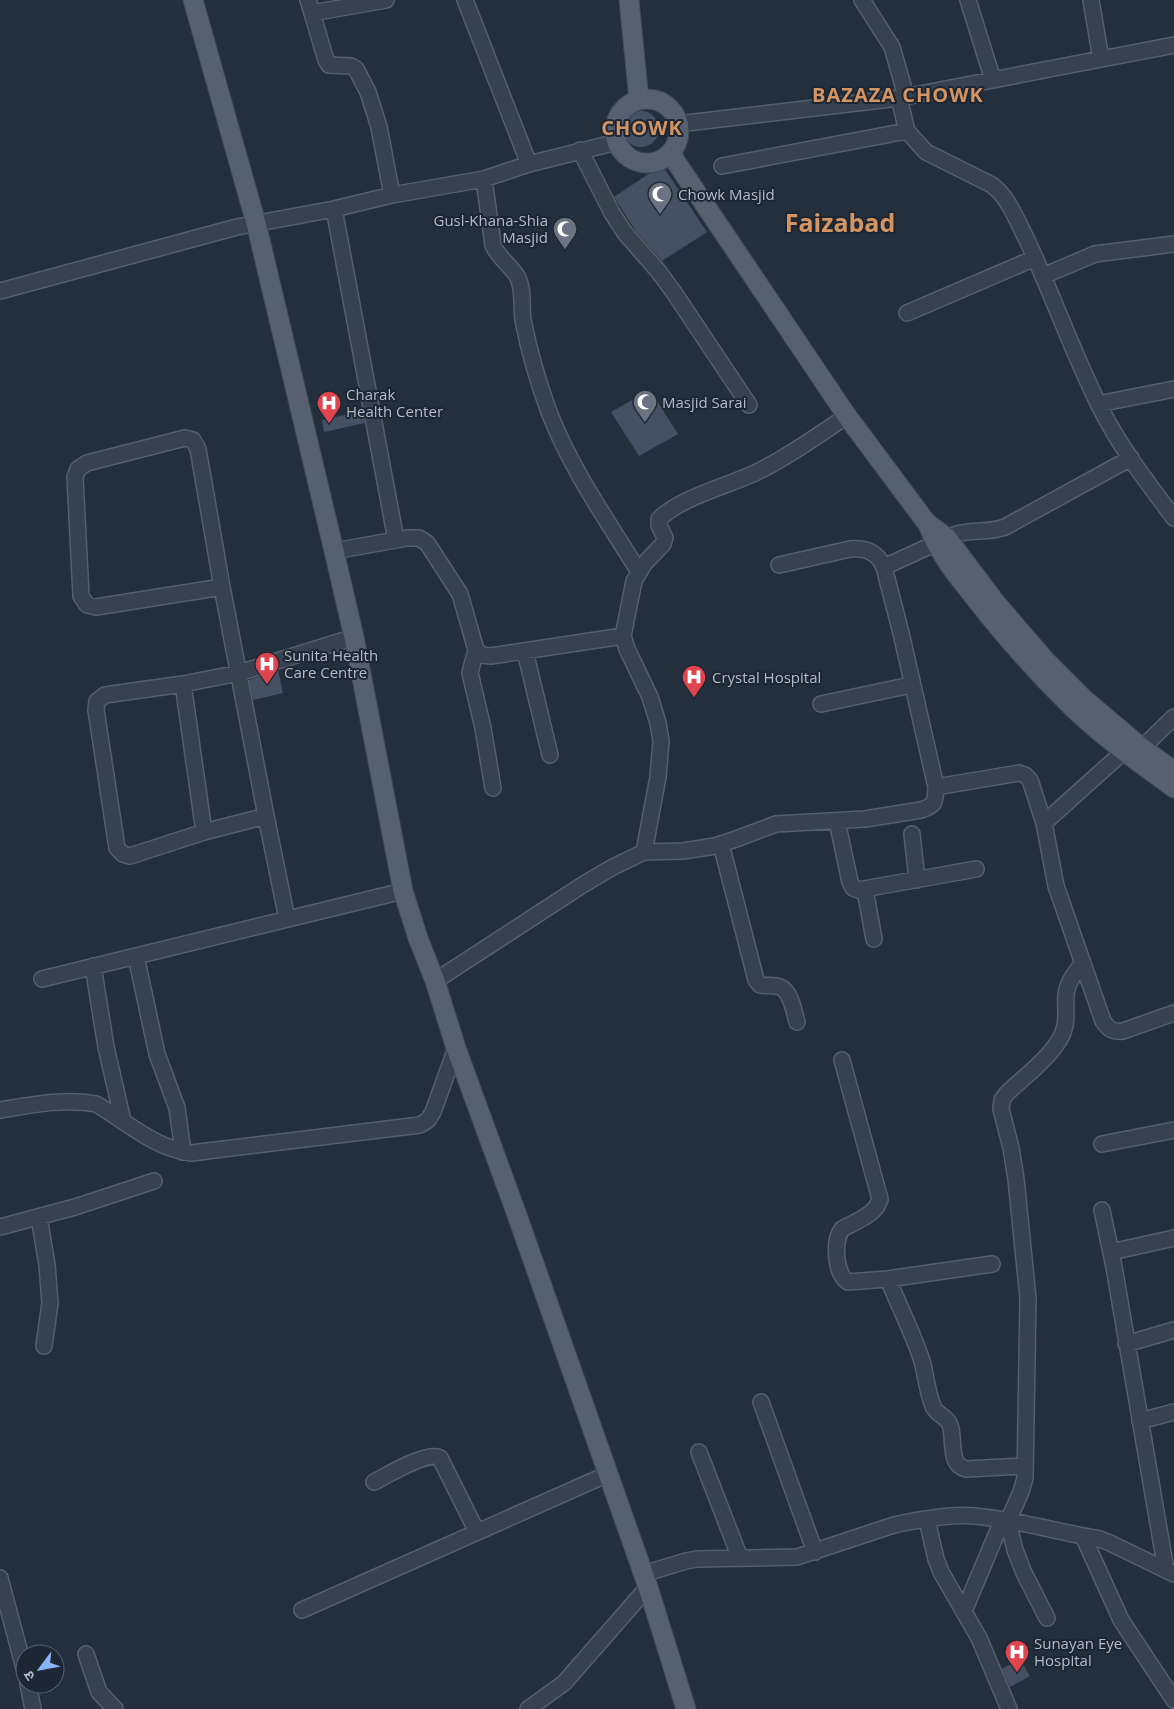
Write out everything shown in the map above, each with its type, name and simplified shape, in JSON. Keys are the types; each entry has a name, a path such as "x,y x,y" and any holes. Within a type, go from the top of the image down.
{"main road":[{"path":"193,0 256,224 334,551 354,637 403,891 418,938 435,981 456,1048 646,1581 686,1709"},
{"path":"628,0 639,100"},
{"path":"647,99 663,104 674,116 678,124 676,144 670,153 656,161 640,163 630,159 617,142 615,127 617,119 626,107 639,100 647,99"},
{"path":"670,153 847,416 941,541 964,584 1007,639 1072,706 1174,771"},
{"path":"1134,747 1174,788"}],"street":[{"path":"386,0 310,7 329,65 351,66 356,69 368,92 379,127 392,196"},
{"path":"465,0 529,164"},
{"path":"862,0 892,47 903,97 907,131 926,152 992,185 1008,201 1043,276 1098,404 1112,430 1174,518"},
{"path":"968,0 993,80"},
{"path":"1091,0 1101,59"},
{"path":"678,124 903,97 1174,45"},
{"path":"722,166 907,131"},
{"path":"0,291 237,227 484,179 529,164 617,142"},
{"path":"580,150 612,213 625,233 659,272 675,294 749,405"},
{"path":"484,179 493,245 497,255 518,278 522,290 523,317 527,341 550,412 586,486 639,572"},
{"path":"334,209 396,540"},
{"path":"1043,276 1095,254 1174,244"},
{"path":"907,313 1035,258"},
{"path":"1098,404 1174,389"},
{"path":"644,852 658,777 661,741 650,697 627,649 623,636 634,581 644,564 663,544 665,538 659,525 659,519 686,501 760,470 781,459 847,416"},
{"path":"222,587 96,607 87,605 81,596 75,477 78,469 87,463 185,438 193,440 198,449 238,673 287,919"},
{"path":"884,568 965,531 976,530 986,532 1005,527 1131,458"},
{"path":"334,551 407,538 419,538 427,543 460,594 476,650 470,673 483,728 493,788"},
{"path":"435,981 584,884 620,863 644,852 683,851 721,844 776,824 837,821 922,810 930,807 935,801 936,787 911,685 901,634 880,558 872,551 862,548 778,565"},
{"path":"476,650 482,655 491,656 623,636"},
{"path":"266,816 204,832 130,856 123,854 117,848 96,710 97,701 105,695 183,684 238,673 354,637"},
{"path":"525,651 550,755"},
{"path":"183,684 204,832"},
{"path":"820,704 911,685"},
{"path":"1044,823 1134,747 1174,717"},
{"path":"936,787 1019,773 1025,775 1030,780 1044,823 1056,886 1082,964 1103,1021 1108,1029 1116,1032 1123,1031 1174,1013"},
{"path":"837,821 850,882 854,888 865,890 976,869"},
{"path":"912,834 917,880"},
{"path":"721,844 756,980 760,985 778,986 784,989 788,995 797,1022"},
{"path":"865,890 874,939"},
{"path":"42,979 403,891"},
{"path":"136,956 157,1054 177,1108 183,1152"},
{"path":"964,1611 1005,1521 1021,1492 1025,1478 1028,1298 1016,1179 1011,1148 1001,1109 1002,1100 1059,1042 1065,1026 1066,993 1071,980 1082,964"},
{"path":"93,966 106,1047 123,1121"},
{"path":"0,1110 48,1103 96,1104 155,1142 183,1152 198,1153 420,1125 428,1120 433,1112 456,1048"},
{"path":"842,1060 880,1199 878,1206 872,1212 842,1229 839,1233 837,1242 839,1272 843,1279 848,1282 888,1279 992,1264"},
{"path":"1102,1144 1174,1130"},
{"path":"0,1227 75,1207 154,1181"},
{"path":"1102,1210 1140,1421 1168,1547 1170,1572"},
{"path":"39,1217 50,1294 44,1346"},
{"path":"1111,1252 1174,1238"},
{"path":"888,1279 921,1360 932,1406 950,1425 956,1462 960,1468 1025,1466"},
{"path":"1126,1344 1174,1330"},
{"path":"761,1402 815,1552"},
{"path":"1140,1421 1174,1412"},
{"path":"699,1452 740,1558"},
{"path":"374,1482 420,1459 436,1455 440,1458 477,1532"},
{"path":"302,1610 608,1474"},
{"path":"528,1709 564,1683 646,1581 697,1559 785,1558 815,1552 881,1529 909,1522 964,1516 1005,1521 1110,1542 1170,1572"},
{"path":"927,1520 941,1572 979,1638 1009,1709"},
{"path":"1005,1521 1024,1573 1047,1618"},
{"path":"1083,1536 1120,1620 1174,1700"},
{"path":"0,1578 18,1644"},
{"path":"86,1654 99,1692 115,1709"},
{"path":"30,1694 33,1709"}],"building":[{"path":"641,111 648,112 654,116 658,122 658,136 654,142 648,146 641,147 634,146 628,142 624,136 623,129 624,122 628,116 634,112"},
{"name":"Chowk Masjid","path":"662,165 707,232 662,261 635,230 614,197"},
{"name":"Masjid Sarai","path":"650,390 678,434 639,456 611,412"},
{"path":"362,411 365,423 324,432 322,420"},
{"path":"278,670 283,693 253,700 249,680"},
{"path":"1020,1659 1030,1676 1010,1687 1002,1669"}],"place":[{"name":"Chowk Masjid","path":"660,215"},
{"name":"Gusl-Khana-Shia Masjid","path":"565,250"},
{"name":"Masjid Sarai","path":"645,423"},
{"name":"Charak Health Center","path":"329,424"},
{"name":"Sunita Health Care Centre","path":"267,685"},
{"name":"Crystal Hospital","path":"694,698"},
{"name":"Sunayan Eye Hospital","path":"1017,1673"}],"district":[{"name":"BAZAZA CHOWK","path":"898,94"},
{"name":"CHOWK","path":"642,127"},
{"name":"Faizabad","path":"840,222"}]}
